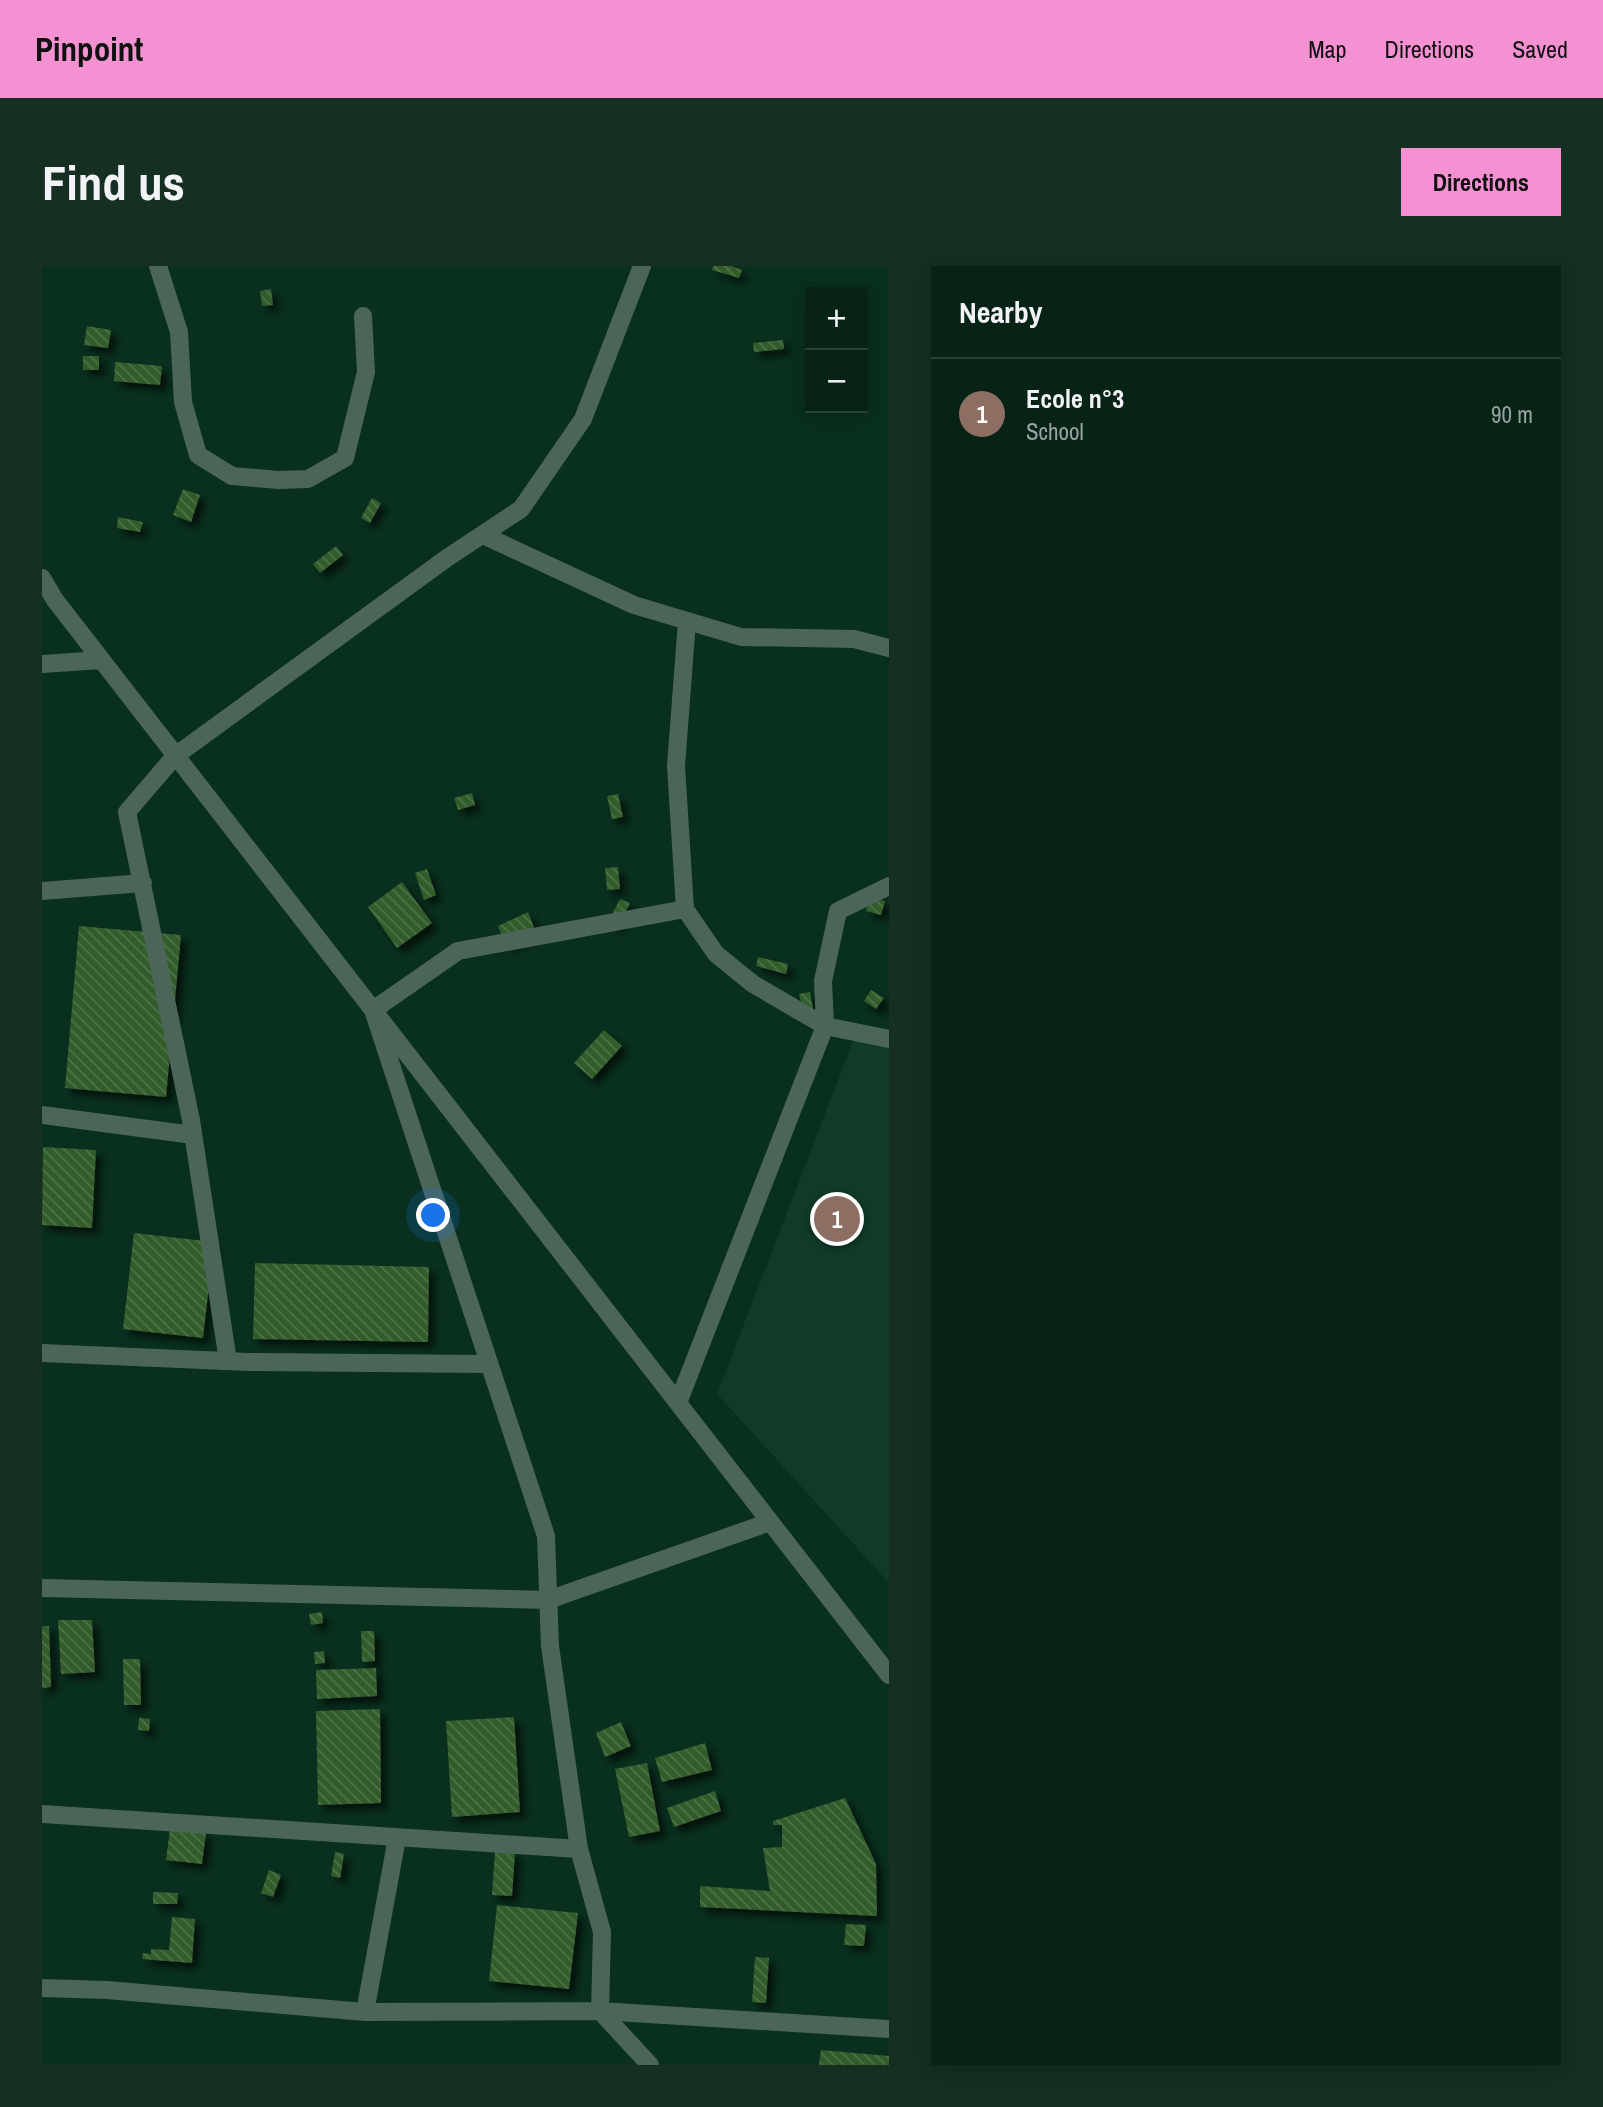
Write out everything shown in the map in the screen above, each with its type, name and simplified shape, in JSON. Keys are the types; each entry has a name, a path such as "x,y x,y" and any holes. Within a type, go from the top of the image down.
{"street":[{"path":"158,266 179,332 183,402 198,455 232,476 308,479 345,458 366,372 363,316"},
{"path":"228,1361 193,1135 127,812 175,756 521,509 583,419 642,266"},
{"path":"483,534 634,605 741,637 854,639 889,648"},
{"path":"42,578 55,600 175,756 889,1675"},
{"path":"687,621 676,766 685,909 716,954 753,984 825,1026 889,1039"},
{"path":"42,664 101,660"},
{"path":"42,891 143,883"},
{"path":"678,1403 825,1026 823,981 838,911 889,887"},
{"path":"373,1010 458,951 685,909"},
{"path":"373,1010 546,1536 550,1646 579,1849 602,1932 600,2011 650,2065"},
{"path":"42,1115 193,1135"},
{"path":"42,1353 228,1361 489,1364"},
{"path":"42,1588 548,1600 770,1522"},
{"path":"42,1814 579,1849"},
{"path":"365,2012 397,1838"},
{"path":"42,1988 107,1990 365,2012 600,2011 889,2029"}],"shaded area":[{"path":"855,1036 889,1044 889,1583 717,1394"}],"building":[{"path":"713,266 731,266 742,270 739,278 712,270"},
{"path":"271,289 273,305 262,306 260,291"},
{"path":"87,326 111,330 108,348 84,345"},
{"path":"783,340 784,349 754,352 753,343"},
{"path":"83,356 99,356 99,370 83,370"},
{"path":"115,362 162,366 160,385 114,381"},
{"path":"183,489 200,495 191,522 173,515"},
{"path":"372,498 381,503 370,523 361,518"},
{"path":"118,517 143,522 140,532 117,528"},
{"path":"336,546 343,555 320,573 313,564"},
{"path":"472,793 475,805 458,810 454,798"},
{"path":"618,794 623,817 612,819 607,796"},
{"path":"618,867 620,889 607,890 605,868"},
{"path":"427,869 436,895 424,900 415,873"},
{"path":"402,882 432,923 397,948 368,907"},
{"path":"869,897 885,901 881,915 866,911"},
{"path":"620,899 630,903 618,927 608,922"},
{"path":"528,912 536,933 506,946 498,926"},
{"path":"79,926 181,935 166,1097 65,1088"},
{"path":"758,957 788,964 786,974 756,966"},
{"path":"871,990 884,998 876,1009 864,1001"},
{"path":"810,992 815,1019 806,1022 799,994"},
{"path":"604,1030 622,1046 592,1079 574,1063"},
{"path":"43,1147 96,1150 92,1228 42,1225"},
{"path":"134,1233 214,1242 203,1338 123,1329"},
{"path":"255,1263 429,1267 428,1342 253,1339"},
{"path":"322,1612 323,1623 311,1625 309,1614"},
{"path":"58,1620 92,1620 95,1672 61,1674"},
{"path":"42,1626 49,1626 51,1687 42,1688"},
{"path":"361,1631 374,1631 375,1661 362,1662"},
{"path":"324,1651 325,1663 315,1664 314,1652"},
{"path":"123,1659 140,1659 141,1705 124,1705"},
{"path":"376,1668 377,1696 317,1699 316,1670"},
{"path":"380,1709 381,1803 318,1805 316,1711"},
{"path":"514,1717 520,1812 452,1817 446,1721"},
{"path":"139,1718 150,1719 149,1731 138,1730"},
{"path":"621,1722 631,1746 605,1757 596,1733"},
{"path":"705,1743 712,1770 662,1782 655,1758"},
{"path":"647,1763 660,1831 629,1837 615,1769"},
{"path":"715,1791 721,1811 674,1827 667,1808"},
{"path":"845,1798 876,1864 877,1916 700,1907 700,1886 770,1891 763,1848 782,1847 782,1825 773,1825 773,1821"},
{"path":"170,1829 206,1833 202,1864 166,1860"},
{"path":"495,1851 515,1852 512,1896 492,1895"},
{"path":"335,1852 344,1854 340,1878 331,1876"},
{"path":"269,1870 281,1875 273,1897 261,1893"},
{"path":"153,1892 178,1893 177,1904 153,1904"},
{"path":"497,1905 578,1913 569,1989 489,1981"},
{"path":"172,1917 195,1919 192,1963 142,1959 143,1953 151,1954 151,1949 169,1950"},
{"path":"846,1924 866,1925 864,1946 844,1945"},
{"path":"755,1957 769,1958 766,2003 752,2002"},
{"path":"821,2050 889,2056 889,2065 819,2065"}],"place":[{"name":"Ecole n°3","path":"837,1219"}]}
